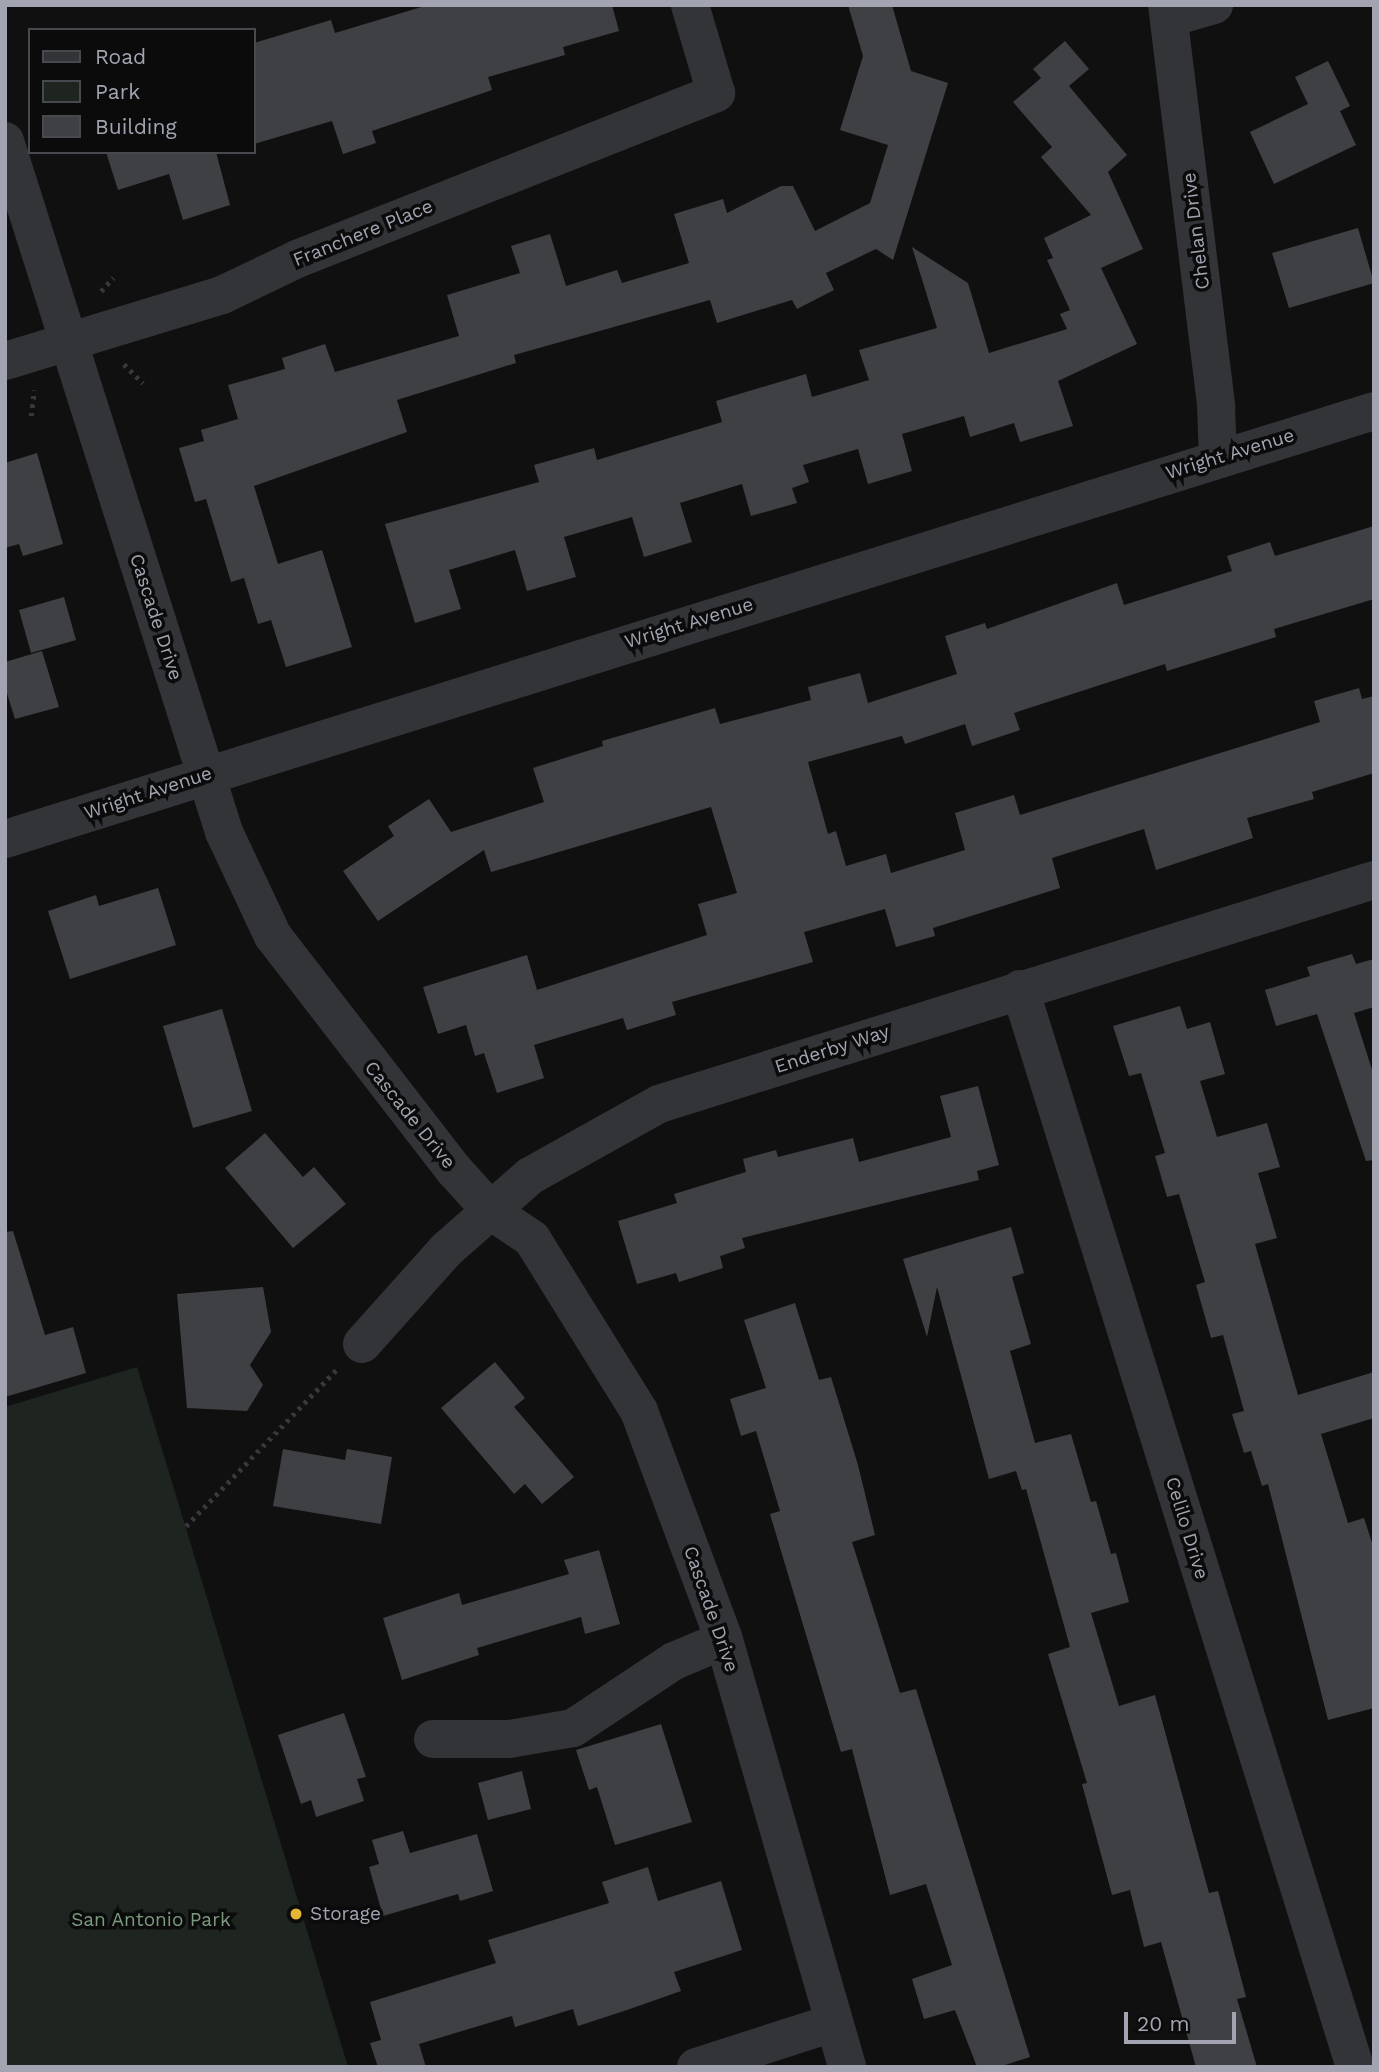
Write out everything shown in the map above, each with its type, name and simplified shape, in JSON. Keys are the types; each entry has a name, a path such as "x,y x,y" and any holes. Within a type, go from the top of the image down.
{"street":[{"name":"Franchere Place","path":"5,361 222,295 297,259 716,93 690,5"},
{"path":"1168,12 1214,5"},
{"name":"Chelan Drive","path":"1168,12 1216,406 1218,458"},
{"name":"Cascade Drive","path":"5,141 223,832 273,936 341,1030 491,1211 531,1239 639,1411 724,1640 847,2067"},
{"name":"Wright Avenue","path":"5,839 1374,411"},
{"name":"Enderby Way","path":"362,1344 446,1250 530,1176 659,1104 1374,880"},
{"name":"Celilo Drive","path":"1020,989 1355,2067"},
{"path":"433,1739 509,1739 573,1728 674,1661 724,1640"},
{"path":"696,2067 833,2024"}],"path":[{"path":"186,1526 362,1344"}],"green space":[{"name":"San Antonio Park","path":"137,1367 348,2067 5,2067 5,1407"}],"building":[{"path":"428,5 612,5 619,31 563,47 565,55 488,77 492,90 372,131 376,143 343,154 332,121 256,143 256,42 331,20 335,33"},
{"path":"848,5 892,5 911,71 948,83 893,260 876,249 826,273 834,290 797,309 792,300 717,323 710,300 514,355 516,363 397,400 407,432 254,486 278,564 322,550 352,647 286,667 271,620 258,624 244,578 231,582 206,499 195,502 179,448 204,441 201,430 238,419 228,385 285,369 282,358 325,344 335,372 459,336 447,295 520,273 511,246 550,234 566,286 617,270 622,283 689,263 674,214 723,199 727,213 781,186 793,186 815,231 870,203 888,145 840,130 863,56"},
{"path":"1065,41 1089,69 1069,86 1127,155 1108,172 1143,249 1101,268 1137,344 1058,381 1073,426 1020,442 1014,423 970,437 964,416 902,434 912,471 868,484 858,449 803,465 809,482 792,488 797,503 751,516 742,484 680,503 692,542 644,557 632,517 564,537 576,577 527,591 515,550 449,570 461,609 415,623 385,524 539,482 534,465 594,448 597,460 722,422 716,401 806,374 812,397 869,380 859,350 937,328 912,247 968,283 989,353 1067,329 1060,314 1070,310 1047,260 1053,258 1044,238 1091,215 1041,157 1052,147 1013,102 1041,78 1033,69"},
{"path":"1328,61 1350,106 1340,111 1356,145 1274,184 1250,132 1308,104 1295,77"},
{"path":"107,154 217,154 230,205 183,220 169,174 118,190"},
{"path":"1358,228 1374,283 1289,308 1272,253"},
{"path":"37,453 63,544 23,556 19,544 5,548 5,463"},
{"path":"1374,526 1374,599 1274,629 1276,637 1167,671 1165,664 1014,713 1020,730 972,746 965,724 905,744 902,736 808,762 828,834 836,831 846,866 886,854 891,873 965,850 955,813 1014,795 1020,815 1320,722 1314,701 1359,688 1362,699 1374,696 1374,773 1312,792 1314,799 1247,818 1253,838 1156,870 1144,829 1052,858 1060,888 933,928 935,936 896,947 885,909 804,932 813,962 672,1002 676,1015 627,1030 623,1018 534,1045 544,1078 497,1093 484,1053 475,1056 466,1025 438,1034 423,987 527,955 537,990 707,935 698,904 737,893 711,807 491,872 484,850 378,921 343,871 394,836 388,826 429,799 451,832 544,802 533,768 603,746 602,741 715,708 720,724 811,700 808,687 860,673 868,703 957,674 945,636 985,623 987,629 1117,583 1124,605 1232,571 1227,556 1270,542 1275,556"},
{"path":"64,597 76,640 31,653 19,610"},
{"path":"42,651 59,707 15,719 5,687 5,662"},
{"path":"158,888 176,945 70,979 48,911 96,895 99,906"},
{"path":"1352,954 1356,964 1374,959 1374,1007 1354,1013 1374,1076 1374,1160 1366,1161 1317,1014 1276,1026 1265,990 1310,976 1307,967"},
{"path":"1180,1006 1187,1029 1210,1022 1225,1074 1200,1081 1217,1137 1267,1123 1280,1167 1258,1173 1277,1238 1255,1244 1298,1395 1374,1372 1374,1418 1321,1434 1348,1523 1364,1518 1374,1549 1374,1708 1328,1720 1268,1484 1262,1486 1251,1451 1244,1453 1232,1414 1244,1411 1223,1335 1211,1338 1196,1285 1205,1282 1179,1194 1167,1197 1155,1156 1165,1153 1141,1073 1129,1076 1113,1026"},
{"path":"222,1009 252,1111 193,1128 163,1026"},
{"path":"978,1086 999,1165 977,1171 979,1180 742,1238 745,1248 720,1256 723,1268 679,1282 676,1273 637,1284 618,1221 677,1203 674,1194 746,1172 743,1159 776,1150 778,1157 853,1138 859,1162 951,1137 940,1096"},
{"path":"265,1133 303,1177 314,1167 346,1204 293,1248 225,1168"},
{"path":"1011,1227 1024,1273 1012,1277 1031,1344 1010,1351 1035,1443 1071,1434 1091,1502 1096,1501 1111,1554 1116,1553 1129,1602 1091,1613 1119,1706 1155,1695 1209,1893 1218,1891 1246,1997 1237,1999 1257,2067 1196,2067 1161,1942 1144,1947 1130,1890 1112,1895 1082,1784 1087,1783 1048,1654 1070,1647 1026,1489 1022,1490 1016,1471 989,1479 937,1287 927,1337 903,1259"},
{"path":"13,1231 45,1335 73,1327 86,1373 5,1397 5,1232"},
{"path":"263,1287 271,1332 250,1365 263,1385 247,1411 187,1408 177,1294"},
{"path":"795,1303 819,1380 831,1377 858,1465 875,1535 852,1542 900,1693 916,1689 1030,2057 999,2067 977,2067 955,2010 924,2019 912,1979 952,1965 926,1884 890,1895 852,1749 841,1752 770,1514 780,1511 756,1431 741,1436 730,1399 766,1388 744,1320"},
{"path":"495,1362 525,1398 514,1407 574,1477 542,1504 525,1484 514,1494 441,1408"},
{"path":"283,1449 345,1460 347,1449 392,1457 381,1524 273,1506"},
{"path":"599,1550 620,1624 585,1634 581,1617 477,1648 479,1655 402,1680 383,1618 459,1593 462,1605 569,1574 564,1560"},
{"path":"344,1713 366,1777 357,1779 364,1801 316,1817 311,1800 301,1804 278,1735"},
{"path":"661,1724 692,1822 615,1845 597,1787 589,1790 576,1750"},
{"path":"522,1771 531,1809 488,1820 478,1783"},
{"path":"403,1831 410,1853 477,1834 493,1891 460,1901 458,1894 383,1916 369,1867 379,1864 372,1840"},
{"path":"648,1867 658,1901 721,1881 742,1950 674,1972 681,1991 578,2026 573,2009 515,2027 512,2016 419,2044 426,2067 378,2067 370,2043 381,2040 370,2002 496,1963 488,1940 609,1903 602,1882"}],"place":[{"name":"Storage","path":"296,1914"}]}
